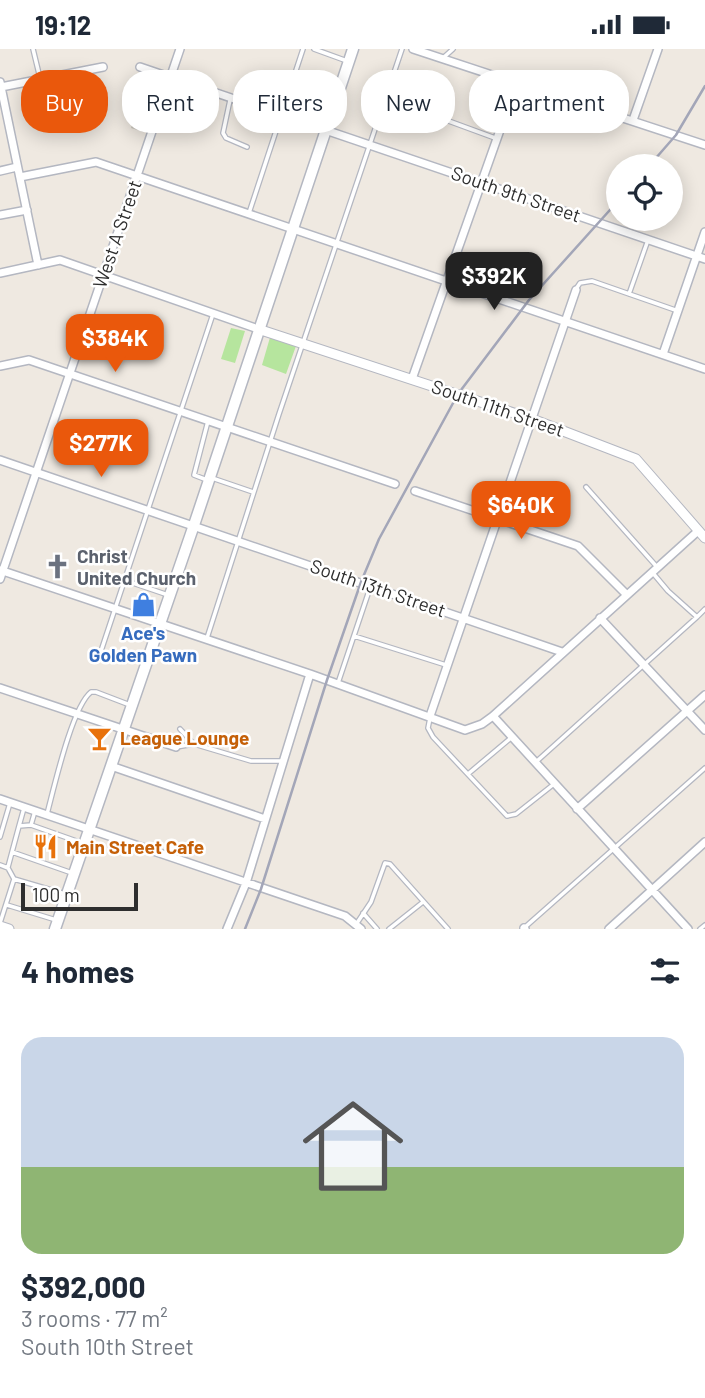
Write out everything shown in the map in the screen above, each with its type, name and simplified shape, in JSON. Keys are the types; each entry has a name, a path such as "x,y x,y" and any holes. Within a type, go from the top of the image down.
{"main road":[{"path":"346,70 353,49"},
{"path":"57,925 325,133"}],"street":[{"name":"West A Street","path":"172,70 180,49"},
{"path":"413,49 480,70"},
{"path":"633,120 658,49"},
{"path":"86,70 103,67"},
{"name":"South 9th Street","path":"140,67 149,70"},
{"path":"21,81 0,85 38,265"},
{"name":"South 9th Street","path":"219,93 233,98"},
{"path":"629,119 705,145"},
{"name":"West A Street","path":"1,573 151,133"},
{"name":"South 9th Street","path":"335,133 701,258"},
{"path":"412,379 499,133"},
{"path":"20,177 96,162 705,369"},
{"path":"0,171 18,167"},
{"path":"0,215 27,210"},
{"path":"663,354 701,258 705,232"},
{"path":"0,273 60,260 258,330"},
{"path":"430,716 576,289"},
{"name":"South 11th Street","path":"258,330 532,419 636,459 702,534"},
{"path":"0,366 29,360 395,484"},
{"name":"South 13th Street","path":"0,460 562,652"},
{"path":"415,491 578,546 626,594"},
{"path":"1,573 310,674 465,730 494,716 626,594 702,534"},
{"path":"600,618 705,730"},
{"path":"228,929 246,883 310,674"},
{"path":"0,688 176,747"},
{"path":"577,809 705,695"},
{"path":"494,716 688,929"},
{"path":"111,767 265,819"},
{"path":"0,799 345,916 358,927"},
{"path":"609,929 705,842"}],"lane":[{"path":"33,49 38,70"},
{"path":"296,70 303,49"},
{"path":"314,49 349,62"},
{"path":"395,70 402,49"},
{"path":"443,58 453,49"},
{"path":"230,97 223,133 226,138 247,147"},
{"path":"455,122 497,139"},
{"path":"248,214 275,133"},
{"path":"206,640 374,133"},
{"path":"629,294 648,239"},
{"path":"576,289 580,283 592,281 678,311"},
{"path":"99,657 213,314"},
{"path":"208,421 194,475 253,492"},
{"path":"586,487 654,570 667,591 697,617"},
{"path":"124,580 170,596"},
{"path":"338,684 371,586"},
{"path":"535,762 705,610"},
{"path":"354,636 448,666"},
{"path":"47,814 85,697 91,692 132,706"},
{"path":"430,716 428,728 433,737 509,817 554,783"},
{"path":"180,729 194,744"},
{"path":"468,774 512,737"},
{"path":"176,747 194,744 251,761 284,761"},
{"path":"524,929 705,768"},
{"path":"0,837 10,803"},
{"path":"3,927 14,879 8,867 25,807"},
{"path":"31,825 35,811"},
{"path":"19,826 31,825 84,844"},
{"path":"12,852 74,874"},
{"path":"358,927 371,902 385,863 390,864 449,929"},
{"path":"0,865 8,867"},
{"path":"14,879 67,894"},
{"path":"389,929 423,902"},
{"path":"6,905 57,925"},
{"path":"363,913 377,929"},
{"path":"700,929 705,925"}],"green space":[{"path":"231,328 245,331 235,363 221,359"},
{"path":"271,334 296,346 286,374 262,365"}],"railway":[{"path":"659,154 676,135 705,86"},
{"path":"245,929 261,889 327,680 379,539 458,394 529,300 606,214"}],"place":[{"name":"Christ United Church","path":"57,567"},
{"name":"Ace's Golden Pawn","path":"143,605"},
{"name":"League Lounge","path":"100,738"},
{"name":"Main Street Cafe","path":"46,847"}]}
